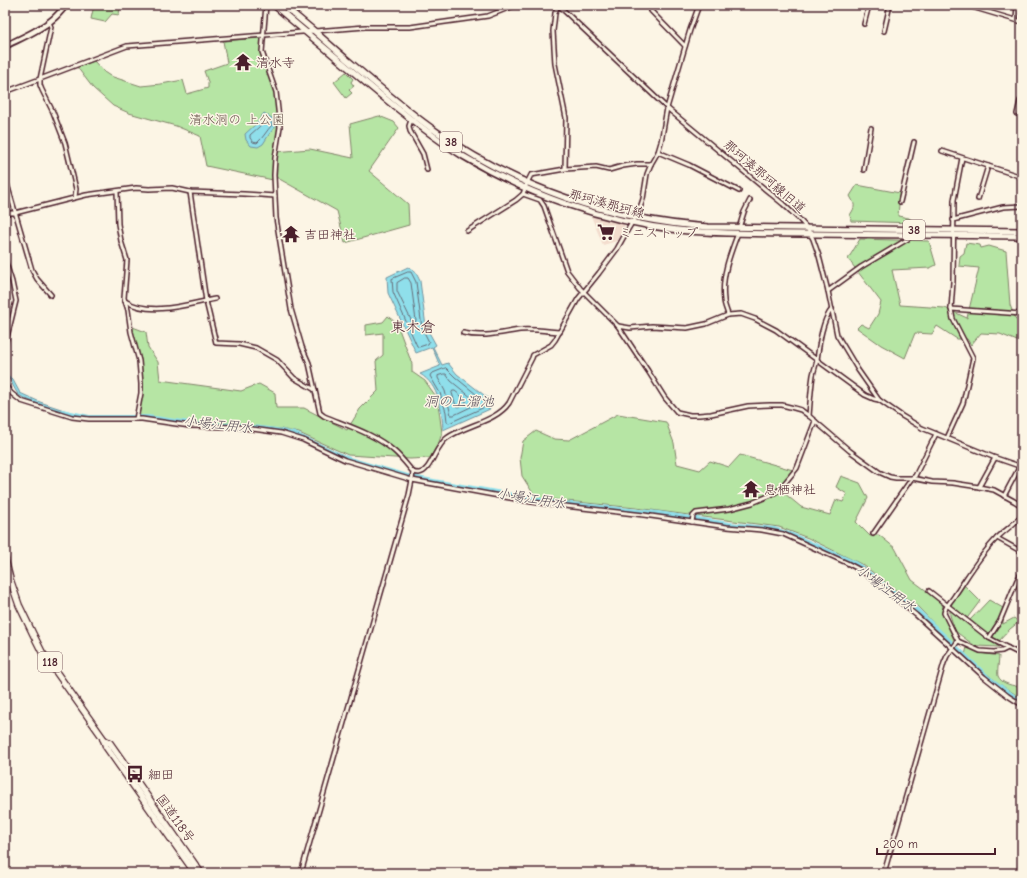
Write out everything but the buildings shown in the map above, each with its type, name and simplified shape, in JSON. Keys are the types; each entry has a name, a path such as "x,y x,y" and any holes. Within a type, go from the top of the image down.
{"highway":[{"name":"国道118号","path":"5,560 7,580 42,652 103,738 106,747 195,873"},
{"name":"国道118号","path":"103,738 110,743 201,873"}],"main road":[{"name":"那珂湊那珂線","path":"274,5 412,120 433,136 464,156 509,180 586,205 679,225 738,230 810,234 910,235 1022,231"},
{"name":"那珂湊那珂線","path":"283,5 431,129 475,157 526,185 578,208 633,222 679,230 807,228 1022,236"}],"street":[{"path":"5,46 49,22 66,5"},
{"path":"266,5 262,52 276,92 280,119 274,175 276,218 291,309 302,347 309,363 320,413 374,437 396,452 413,477"},
{"path":"5,92 127,46 304,31 410,26 488,16 516,5"},
{"path":"558,5 555,12 553,31 555,64 566,118 565,169"},
{"name":"那珂湊那珂線旧道","path":"558,5 667,108 783,204 807,228 819,256 837,335 858,370 879,400 910,422 995,458 1021,467"},
{"path":"301,873 413,477 424,471 429,466 433,456 446,438 500,413 505,409 509,404 533,355 553,343 572,308 612,255 637,217 641,208 647,174 658,152 667,108 685,46 699,5"},
{"path":"864,24 870,5"},
{"path":"884,31 890,5"},
{"path":"965,5 1022,22"},
{"path":"1016,19 1017,5"},
{"path":"651,12 685,46"},
{"path":"49,22 51,27 40,85 53,112 65,143 76,189 75,197"},
{"path":"1017,114 1020,101"},
{"path":"412,120 409,126 410,131 423,154 427,170"},
{"path":"864,170 871,128"},
{"path":"900,202 914,142"},
{"path":"942,151 1022,177"},
{"path":"658,152 689,165 739,191"},
{"path":"946,438 963,404 973,358 953,319 950,309 953,282 954,200 962,158"},
{"path":"467,231 523,194 531,175 565,169 596,167 609,170 622,166 651,164"},
{"path":"978,199 988,166"},
{"path":"5,177 32,270 37,279 51,294"},
{"path":"5,213 15,213 95,193 136,188 172,188 190,192 275,196"},
{"path":"117,191 118,224 121,241 127,260 124,298 138,361 141,384 141,393 136,417"},
{"path":"190,192 206,301 216,343 239,344 256,348 277,360 294,378 315,390"},
{"path":"523,194 540,200 544,206 567,271 583,292 618,326 664,398 677,412 690,415 699,415 748,406 770,405 782,405 794,408 801,410 850,451 879,472 890,477 953,483 994,490 1022,506"},
{"path":"728,315 724,301 724,280 738,230 750,200"},
{"path":"953,220 1003,207 1022,206"},
{"path":"828,291 861,267 908,239 910,235"},
{"path":"5,260 16,301 5,345"},
{"path":"125,301 141,308 173,308 215,299"},
{"path":"809,416 813,374 817,360 817,353 825,322 832,309"},
{"path":"950,309 1022,314"},
{"path":"618,326 630,328 652,326 687,328 706,324 728,315 741,314 755,319 776,330 865,395 879,400"},
{"path":"462,333 471,335 492,335 522,330 546,330 560,332"},
{"path":"5,385 16,398 22,401 72,417 88,419 136,417 190,426 238,427 281,433 303,440 345,460 413,477 532,502 693,519 727,527 762,530 783,534 847,563 862,572 955,645 984,677 1022,705"},
{"path":"693,519 696,513 729,509 752,503 779,490 797,468 815,421"},
{"path":"873,534 912,478 915,476 936,434"},
{"path":"979,487 995,458"},
{"path":"1004,496 1021,467"},
{"path":"955,645 944,613 945,608 954,598 985,552 997,538 1022,515"},
{"path":"997,538 1022,552"},
{"path":"989,638 1000,621 1017,580 1022,572"},
{"path":"929,591 989,638 1022,654"},
{"path":"955,645 980,651 994,652 1002,651 1008,648"},
{"path":"884,873 944,663 955,645"}],"shaded area":[{"path":"591,216 623,223 625,228 617,241 603,245"}],"green space":[{"path":"94,5 124,5 120,7 119,15 112,14 105,22 91,19"},
{"name":"清水洞の 上公園","path":"260,38 276,87 279,126 275,152 310,149 353,158 350,124 379,116 394,122 399,128 369,171 408,204 409,225 345,243 337,211 274,176 273,180 206,166 200,136 176,126 129,113 113,106 93,88 77,67 94,61 110,76 141,86 183,80 187,94 208,88 208,82 204,71 227,63 223,41"},
{"path":"346,72 353,79 351,82 354,86 349,90 352,93 346,98 334,82"},
{"path":"857,185 900,193 898,216 909,218 915,223 851,221 850,215 854,206 850,196"},
{"path":"860,239 929,241 936,265 930,268 892,270 900,305 945,308 967,318 979,268 959,266 960,256 964,253 966,243 980,245 981,248 989,246 1006,251 1010,305 1015,318 1022,326 1022,343 1000,334 981,333 971,345 967,339 957,339 937,326 932,334 915,333 905,358 881,345 857,328 861,324 869,328 878,314 881,302 848,259"},
{"path":"388,316 397,324 412,364 412,372 425,381 435,395 439,410 442,433 430,458 410,459 348,455 299,433 281,429 239,425 196,424 139,415 143,386 141,359 130,326 146,332 148,347 158,362 160,380 241,391 259,384 275,393 276,408 304,408 347,430 360,409 378,391 376,361 383,355 383,333 366,335 366,325 383,322"},
{"path":"618,414 666,422 674,443 677,464 700,470 710,461 729,467 740,455 793,470 784,493 801,507 830,515 836,500 843,502 847,494 836,487 841,476 860,483 868,498 856,522 870,536 879,535 895,548 912,580 943,603 942,613 954,640 952,643 918,607 863,565 808,538 779,527 636,508 536,498 522,476 520,458 523,441 536,431 554,439 569,440"},
{"path":"964,585 980,601 965,621 999,647 975,646 955,631 950,610 952,603"},
{"path":"989,600 1003,608 1003,624 1014,618 1019,622 999,641 987,634 970,620"},
{"path":"967,647 980,653 999,656 998,676 1005,683 1022,687 1022,698 999,684 965,655"}],"water":[{"path":"264,113 275,120 277,125 263,144 258,147 251,146 246,140 245,134 256,124"},
{"name":"洞の上溜池","path":"408,267 417,274 420,281 426,327 436,345 433,347 442,365 448,363 457,374 493,402 490,409 443,430 442,414 435,391 420,374 440,366 432,347 416,353 388,293 387,277"},
{"path":"5,374 13,380 20,393 40,402 67,411 66,414 21,396 18,394 11,381 5,376"}],"waterway":[{"name":"小場江用水","path":"62,411 89,417 148,417 197,424 237,425 277,430 295,434 349,459 411,477 553,502 658,513 774,529 795,536 861,567 917,610 988,677 1022,702"}],"place":[{"name":"清水寺","path":"243,62"},
{"name":"ミニストップ","path":"606,232"},
{"name":"吉田神社","path":"291,234"},
{"name":"息栖神社","path":"751,489"},
{"name":"細田","path":"135,774"}],"district":[{"name":"東木倉","path":"413,327"}]}
